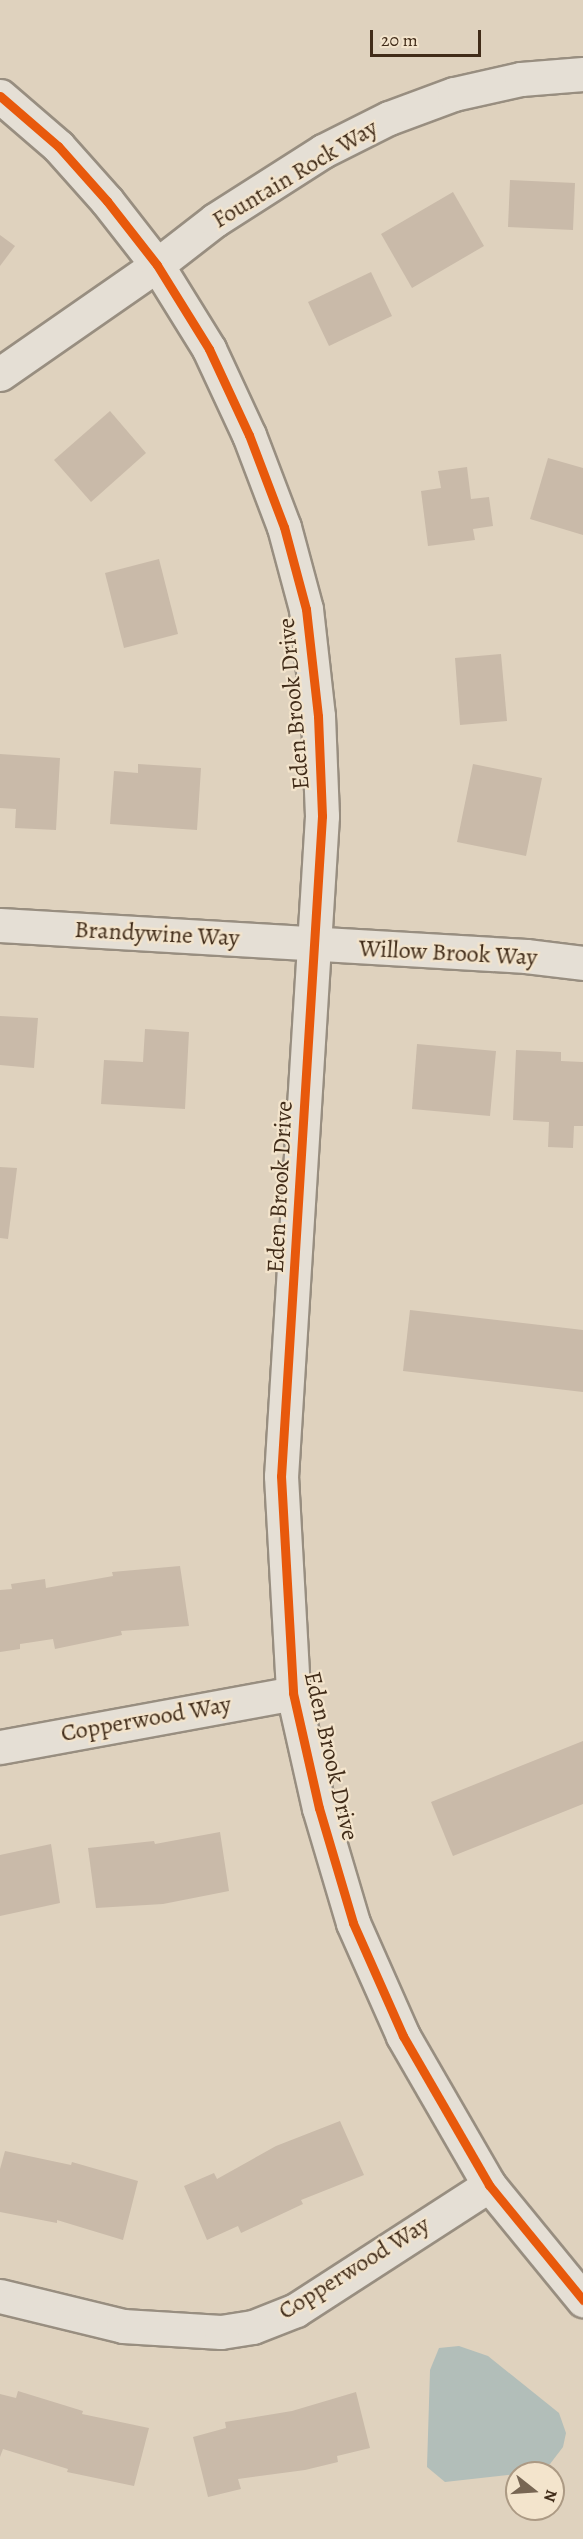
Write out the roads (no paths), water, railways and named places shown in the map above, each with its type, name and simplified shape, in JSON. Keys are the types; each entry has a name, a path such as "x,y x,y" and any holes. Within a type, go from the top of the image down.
{"street":[{"name":"Fountain Rock Way","path":"0,374 157,265 224,213 323,152 389,118 454,94 521,79 583,74"},
{"name":"Eden Brook Drive","path":"0,96 58,146 157,265 209,349 249,435 284,527 306,609 318,716 322,816 281,1476 292,1693 319,1808 353,1923 403,2036 489,2184 583,2300"},
{"name":"Brandywine Way","path":"0,924 313,945"},
{"name":"Willow Brook Way","path":"313,945 525,956 583,963"},
{"name":"Copperwood Way","path":"0,1747 292,1693"},
{"name":"Copperwood Way","path":"0,2296 123,2326 221,2332 253,2327 296,2310 489,2184"}]}
